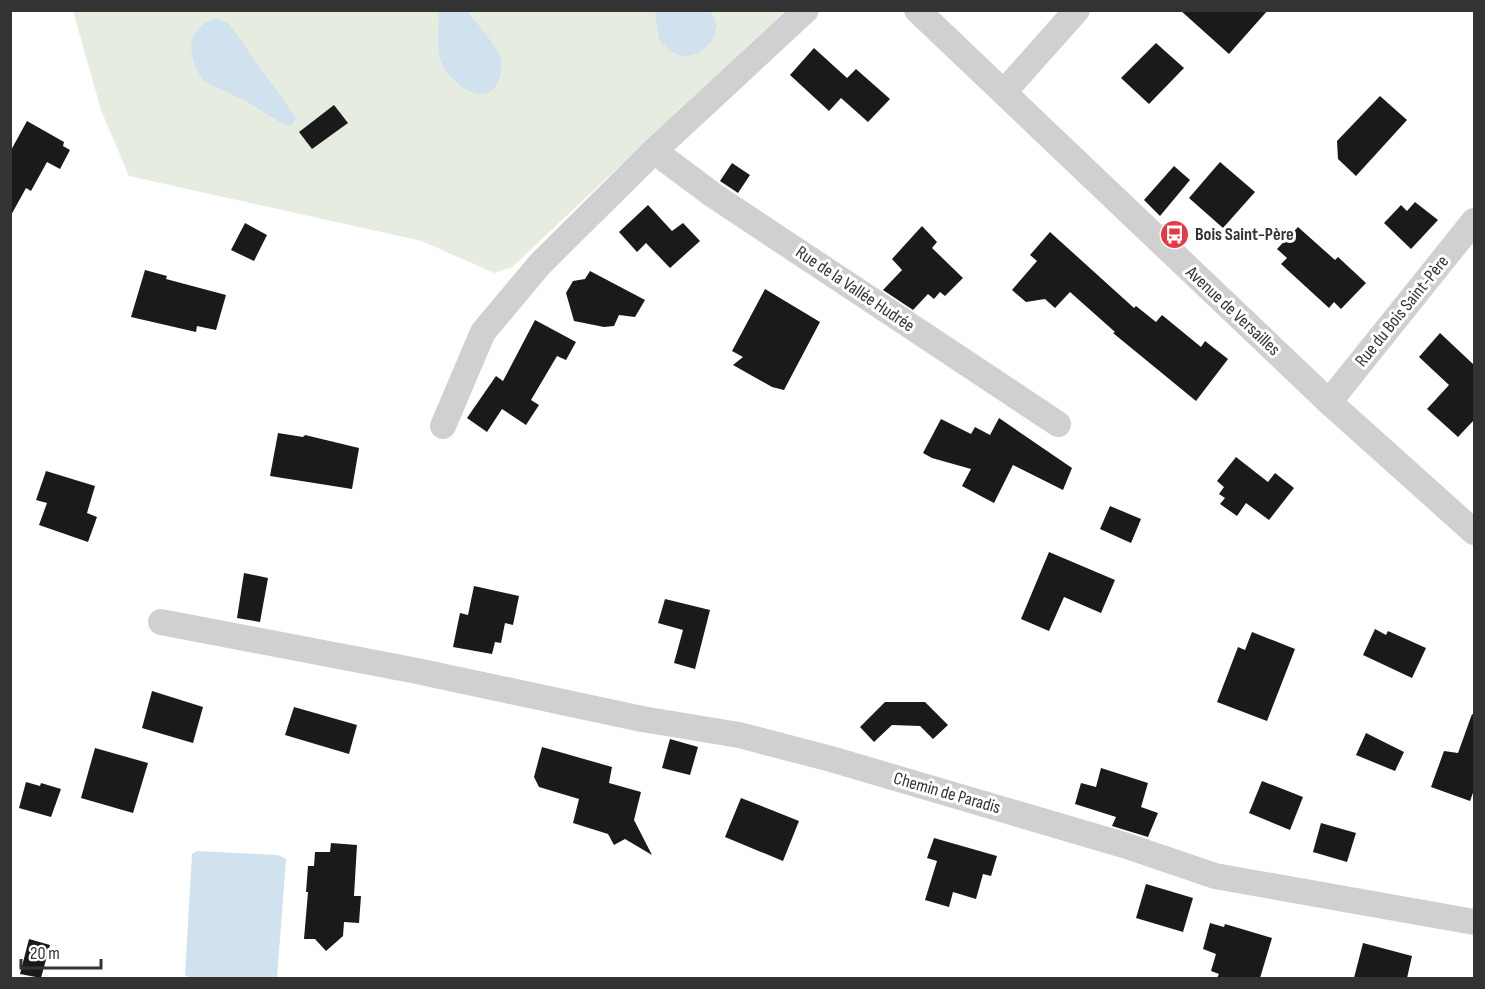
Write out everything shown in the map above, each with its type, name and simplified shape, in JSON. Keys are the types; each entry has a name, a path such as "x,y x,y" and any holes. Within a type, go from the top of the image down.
{"street":[{"path":"442,426 483,332 540,264 654,151 806,10"},
{"name":"Avenue de Versailles","path":"917,10 1329,402 1474,532"},
{"path":"1004,92 1077,10"},
{"name":"Rue de la Vallée Hudrée","path":"654,151 713,195 1058,423"},
{"name":"Rue du Bois Saint-Père","path":"1329,402 1474,221"},
{"name":"Chemin de Paradis","path":"161,622 417,671 642,719 739,735 831,759 1115,843 1215,876 1474,922"}],"shaded area":[{"path":"73,11 785,11 512,267 494,273 422,241 129,176 101,110"}],"water":[{"path":"439,11 467,11 498,51 501,62 500,76 494,88 487,93 479,94 462,87 454,81 443,66 438,46"},
{"path":"655,11 711,11 717,26 712,41 699,53 685,57 671,52 659,40"},
{"path":"216,18 229,24 296,118 291,125 284,125 246,101 203,81 194,62 193,37 205,23"},
{"path":"197,851 278,855 286,859 277,978 190,978 185,975 192,854"}],"building":[{"path":"1180,10 1268,10 1229,54"},
{"path":"1156,43 1184,68 1149,104 1121,78"},
{"path":"814,48 847,78 856,69 890,99 868,122 841,98 829,111 790,75"},
{"path":"1380,96 1407,120 1356,176 1338,159 1337,141"},
{"path":"334,105 348,123 312,149 299,132"},
{"path":"27,121 64,142 63,146 70,150 60,169 47,162 31,191 26,188 10,217 10,152"},
{"path":"1220,162 1255,192 1223,228 1189,198"},
{"path":"732,163 750,175 738,193 720,181"},
{"path":"1174,166 1190,180 1160,216 1144,200"},
{"path":"1415,202 1438,220 1411,249 1384,223 1401,205 1407,211"},
{"path":"648,205 672,231 683,223 700,241 670,268 646,243 637,252 619,232"},
{"path":"245,223 267,235 254,261 231,250"},
{"path":"922,226 937,242 932,248 963,278 945,296 940,292 934,299 928,294 913,310 883,290 902,270 892,259"},
{"path":"1298,227 1335,260 1338,257 1366,283 1341,309 1334,302 1329,308 1281,264 1287,258 1277,249"},
{"path":"1050,232 1134,308 1136,306 1156,322 1162,315 1201,347 1205,341 1228,359 1196,401 1113,333 1115,332 1070,292 1055,308 1045,299 1026,302 1012,290 1037,261 1030,255"},
{"path":"145,270 167,276 166,279 226,295 216,330 197,326 196,332 131,317"},
{"path":"590,271 645,300 635,317 619,315 614,326 604,327 574,321 566,293 573,281 585,279"},
{"path":"765,289 820,322 784,390 772,387 733,365 743,357 732,351"},
{"path":"535,320 576,342 566,360 557,356 531,400 539,405 526,425 502,409 487,432 467,418 496,376 503,381"},
{"path":"1440,333 1474,365 1474,420 1458,437 1427,409 1449,385 1419,357"},
{"path":"999,418 1072,468 1063,490 1013,465 994,503 962,486 971,469 932,458 923,453 941,419 971,434 975,427 990,435"},
{"path":"278,433 303,437 305,435 359,448 352,489 270,476"},
{"path":"1236,457 1268,482 1275,473 1294,488 1269,520 1246,503 1237,516 1220,504 1225,498 1219,494 1224,487 1217,481"},
{"path":"46,471 95,486 87,513 97,517 88,542 39,525 47,503 36,500"},
{"path":"1110,506 1141,519 1131,543 1100,529"},
{"path":"1049,552 1115,580 1101,613 1064,597 1049,631 1021,619"},
{"path":"244,573 268,578 260,622 237,618"},
{"path":"474,586 519,596 513,625 505,623 501,643 495,642 492,654 453,647 460,613 468,615"},
{"path":"665,599 710,610 695,669 674,663 683,630 658,623"},
{"path":"1375,629 1386,635 1388,631 1426,648 1412,678 1363,655"},
{"path":"1252,632 1295,649 1267,721 1217,702 1238,647 1245,650"},
{"path":"152,691 203,707 193,743 142,728"},
{"path":"885,702 925,702 948,725 933,739 920,726 892,725 874,742 860,727"},
{"path":"294,707 357,725 349,754 285,735"},
{"path":"1472,714 1474,715 1474,790 1470,801 1431,787 1444,751 1458,753"},
{"path":"1366,733 1404,752 1395,771 1356,755"},
{"path":"670,739 698,747 690,775 662,768"},
{"path":"542,747 612,767 609,783 641,792 634,820 652,855 625,839 614,845 608,834 573,823 579,799 539,787 534,777"},
{"path":"95,748 148,763 133,813 81,798"},
{"path":"1101,768 1148,783 1141,807 1158,813 1148,837 1112,826 1116,817 1075,804 1081,783 1096,787"},
{"path":"1262,781 1303,797 1290,830 1249,813"},
{"path":"26,782 40,786 41,783 61,789 51,817 19,808"},
{"path":"741,798 799,821 783,861 725,837"},
{"path":"1321,823 1356,833 1347,862 1313,852"},
{"path":"934,838 997,856 991,876 983,874 976,899 953,892 949,907 925,900 937,861 927,858"},
{"path":"331,843 357,845 354,896 361,896 359,923 344,922 343,936 326,951 315,939 304,939 308,892 306,892 308,866 314,866 315,852 330,852"},
{"path":"1146,884 1193,898 1183,932 1136,918"},
{"path":"1210,923 1224,927 1225,924 1272,938 1260,978 1217,978 1219,974 1211,971 1216,954 1203,949"},
{"path":"29,939 50,945 41,978 20,974"},
{"path":"1363,943 1412,956 1407,978 1354,978"}],"place":[{"name":"Bois Saint-Père","path":"1174,234"}]}
